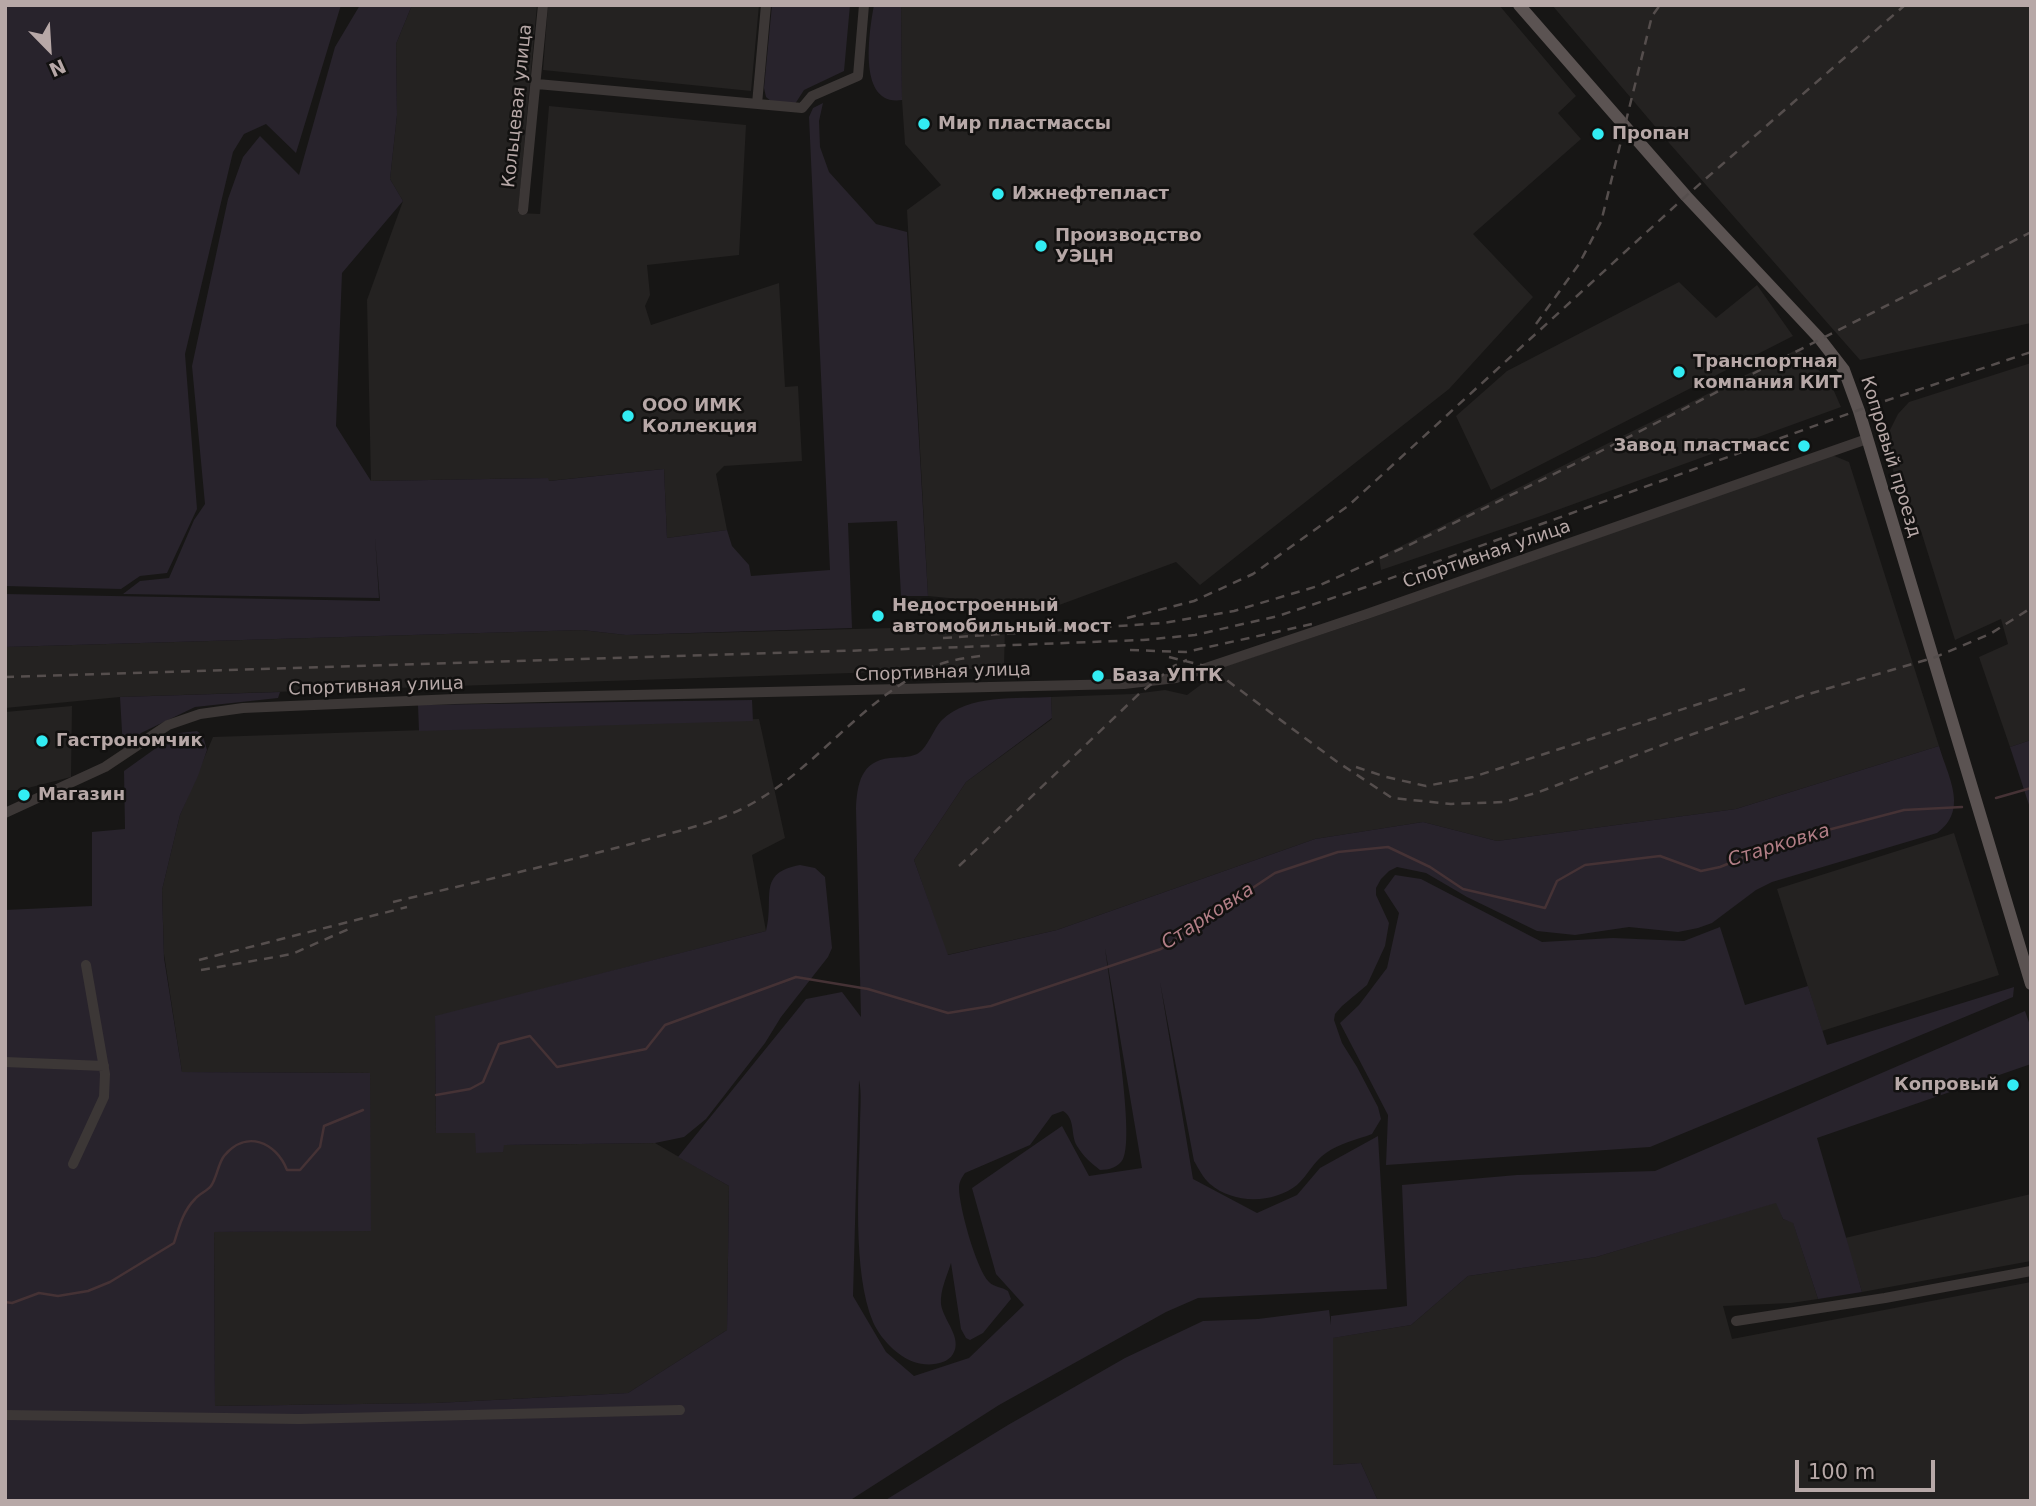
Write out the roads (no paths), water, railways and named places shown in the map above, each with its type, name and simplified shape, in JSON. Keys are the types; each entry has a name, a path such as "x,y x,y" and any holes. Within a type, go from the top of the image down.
{"main road":[{"name":"Копровый проезд","path":"1519,5 1686,196 1790,304 1844,370 2031,984"}],"street":[{"name":"Кольцевая улица","path":"523,210 543,5"},
{"path":"757,104 766,5"},
{"path":"537,84 802,108 811,96 858,76 864,5"},
{"name":"Спортивная улица","path":"5,813 105,767 168,725 200,715 243,708 455,699 1124,684 1176,678 1867,439"},
{"path":"73,1164 104,1097 104,1066 86,965"},
{"path":"5,1062 104,1066"},
{"path":"1736,1321 1885,1298 2031,1271"},
{"path":"5,1415 299,1419 680,1410"}],"waterway":[{"name":"Старковка","path":"1996,798 2031,788"},
{"name":"Старковка","path":"436,1095 470,1089 483,1082 499,1044 530,1036 557,1067 646,1049 665,1025 796,977 868,989 948,1013 991,1006 1161,949 1275,873 1338,852 1388,847 1430,867 1463,889 1545,908 1557,881 1585,865 1660,856 1701,871 1720,867 1782,842 1904,810 1962,807"},
{"name":"Старковка","path":"5,1302 12,1303 39,1293 58,1296 88,1291 110,1282 174,1243 187,1209 211,1186 222,1159 233,1148 242,1143 260,1142 276,1152 287,1170 300,1170 320,1147 324,1126 363,1110"}],"railway":[{"path":"1536,324 1579,264 1601,222 1652,16 1660,5"},
{"path":"1127,618 1194,601 1253,574 1348,506 1686,196 1905,5"},
{"path":"943,638 1163,623 1234,611 1318,586 1407,546 1603,450 2031,232"},
{"path":"5,677 937,648 1143,640 1195,635 1278,616 1366,587 1870,406 2031,352"},
{"path":"1169,657 1209,667 1336,761 1392,798 1451,804 1504,802 1539,792 1802,696 1933,658 1990,634 2031,608"},
{"path":"1130,650 1186,652 1312,624"},
{"path":"393,902 542,867 721,818 760,799 785,781 878,701 903,683 937,665 986,655"},
{"path":"959,866 1140,693 1174,666 1187,660"},
{"path":"1356,767 1426,786 1473,777 1745,689"},
{"path":"199,960 407,907"},
{"path":"201,970 292,954 351,928"}],"place":[{"name":"Мир пластмассы","path":"924,124"},
{"name":"Пропан","path":"1598,134"},
{"name":"Ижнефтепласт","path":"998,194"},
{"name":"Производство УЭЦН","path":"1041,246"},
{"name":"Транспортная компания КИТ","path":"1679,372"},
{"name":"ООО ИМК Коллекция","path":"628,416"},
{"name":"Завод пластмасс","path":"1804,446"},
{"name":"Недостроенный автомобильный мост","path":"878,616"},
{"name":"База УПТК","path":"1098,676"},
{"name":"Гастрономчик","path":"42,741"},
{"name":"Магазин","path":"24,795"},
{"name":"Копровый","path":"2013,1085"}]}
